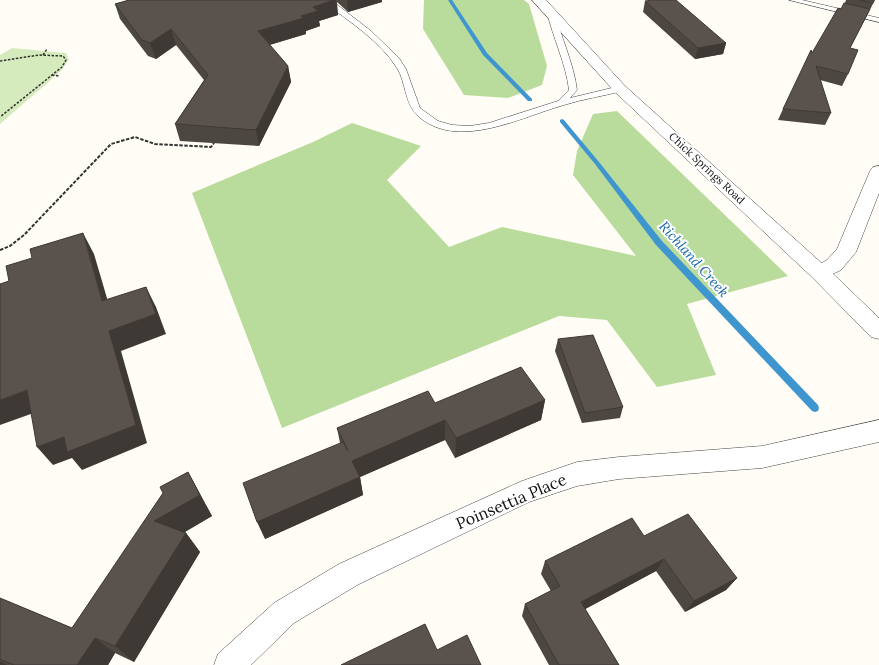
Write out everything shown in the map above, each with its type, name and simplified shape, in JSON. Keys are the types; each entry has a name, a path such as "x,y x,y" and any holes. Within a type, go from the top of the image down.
{"street":[{"name":"Chick Springs Road","path":"545,6 620,88 820,273 879,331"},
{"path":"820,273 834,265 846,252 879,171"},
{"name":"Poinsettia Place","path":"229,665 284,613 349,574 529,490 576,474 619,468 762,457 879,431"}],"lane":[{"path":"793,0 879,20"},
{"path":"328,1 392,55 408,82 412,100 420,113 430,120 444,126 467,129 486,128 561,103 620,88"},
{"path":"545,6 571,70 573,90 561,103"}],"path":[{"path":"42,55 47,49"},
{"path":"0,61 42,55 63,56 66,60 62,67 0,117"},
{"path":"51,75 59,76"},
{"path":"0,250 10,246 24,235 111,144 135,137 155,144 211,148 214,143"}],"green space":[{"path":"424,0 524,0 529,4 547,66 542,85 508,98 464,95 423,29"},
{"path":"12,48 66,53 69,59 61,71 0,124 0,55"},
{"path":"617,111 788,276 687,304 716,375 657,387 607,320 559,316 282,428 192,193 313,142 352,123 421,146 387,180 449,247 502,227 636,256 573,175 577,151 593,114"}],"building":[{"path":"129,0 334,0 313,7 318,11 301,16 304,18 258,31 288,66 256,130 175,124 208,75 171,29 150,43 142,40 115,4"},
{"path":"676,0 726,43 698,48 645,1"},
{"path":"859,0 874,0 873,3"},
{"path":"844,3 870,9 850,48 858,50 848,74 816,66 831,113 783,109 811,50 812,53 838,8 841,9"},
{"path":"83,233 102,301 146,287 156,314 109,331 136,425 67,452 64,437 37,447 27,390 0,400 0,284 9,281 6,266 32,258 30,249"},
{"path":"593,335 623,407 585,413 558,339"},
{"path":"521,367 545,400 456,438 445,420 352,461 360,477 257,522 243,483 343,442 348,451 337,428 428,391 435,403"},
{"path":"188,472 200,495 154,521 186,533 115,646 95,638 77,665 14,665 0,659 0,598 72,628 163,493 160,487"},
{"path":"688,514 737,578 694,601 664,559 581,602 619,665 559,665 525,604 560,586 545,561 632,518 644,536"},
{"path":"425,624 437,650 467,635 481,665 341,665"}],"waterway":[{"name":"Richland Creek","path":"450,0 485,54 530,100"},
{"name":"Richland Creek","path":"562,121 597,163 659,243 815,408"}]}
